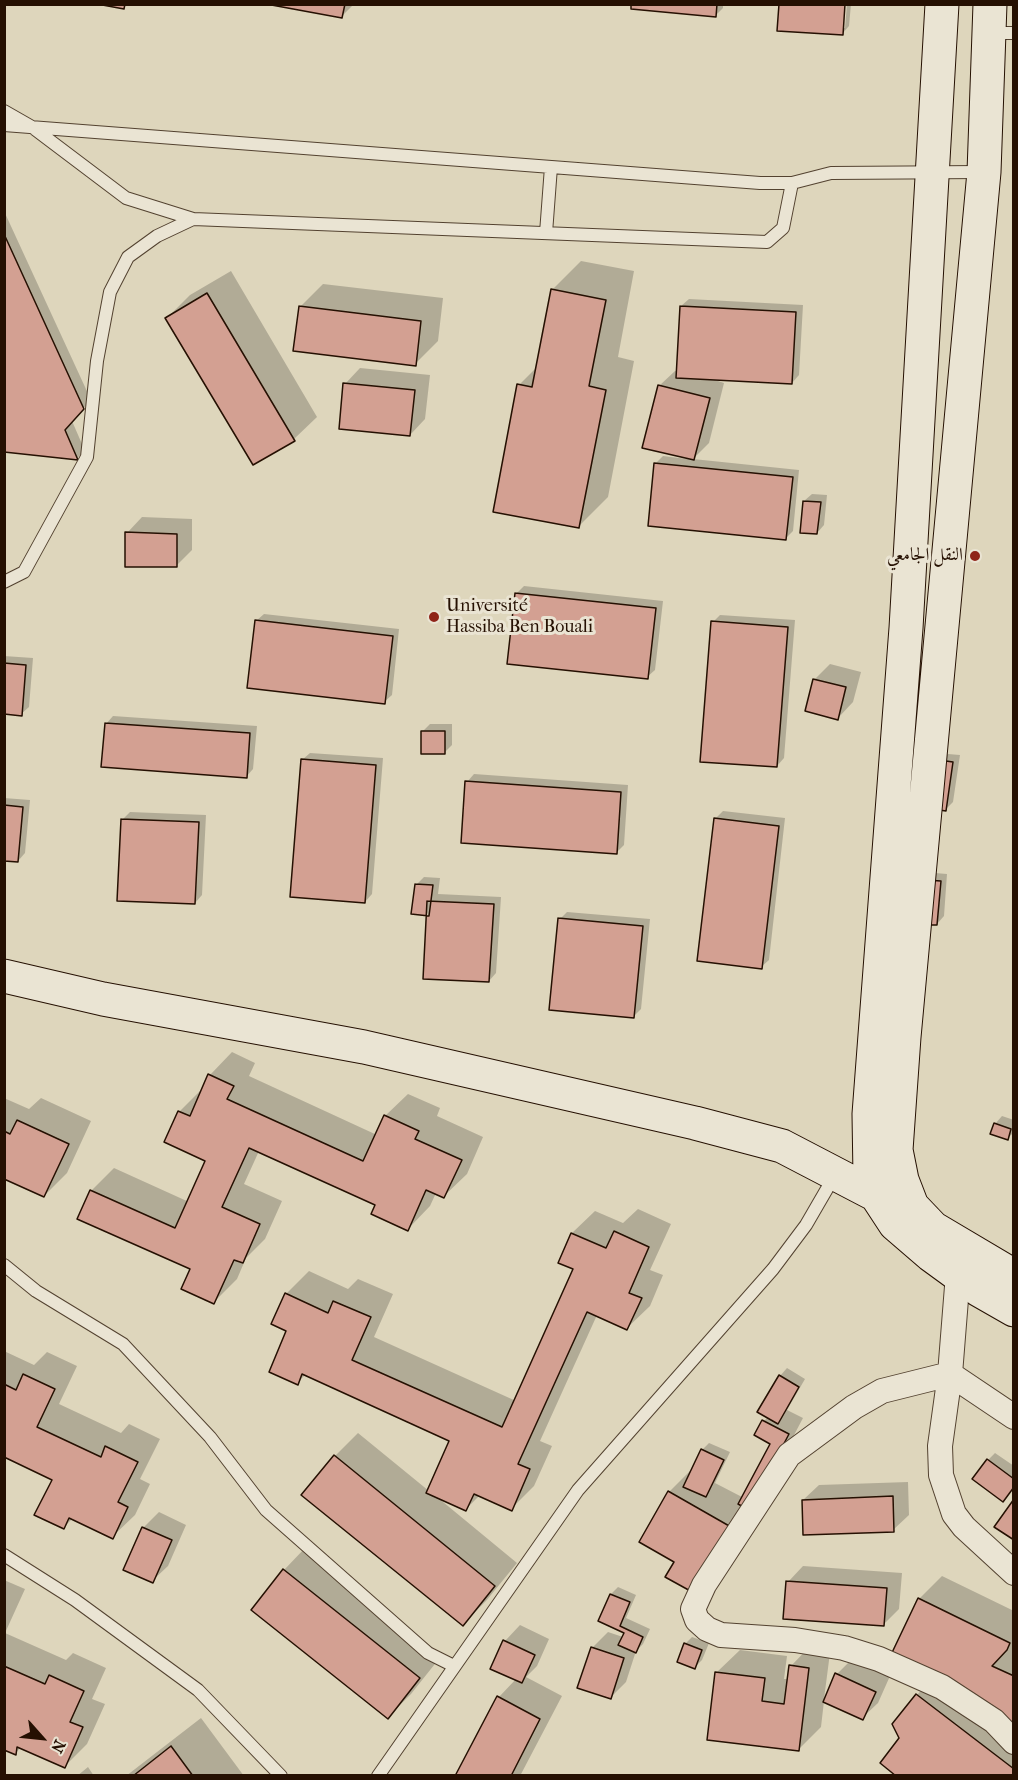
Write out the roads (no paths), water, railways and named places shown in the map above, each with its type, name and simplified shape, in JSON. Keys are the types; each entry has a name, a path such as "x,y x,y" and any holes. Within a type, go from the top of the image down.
{"main road":[{"path":"942,4 906,628 869,1114 870,1177 876,1195 895,1224 931,1255 1014,1276"},
{"path":"998,24 896,1150 902,1180 912,1206 962,1261 979,1290 1014,1310"},
{"path":"4,976 103,999 364,1047 695,1123 782,1146 876,1195 912,1206"}],"street":[{"path":"962,1261 940,1446 941,1475 954,1514 964,1527 1014,1573"},
{"path":"1014,1417 950,1374 882,1391 854,1407 789,1455 704,1585 693,1609 697,1620 707,1629 721,1635 795,1640 844,1648 879,1659 942,1687 994,1721 1014,1742"}],"lane":[{"path":"4,111 32,127 126,198 193,219 767,242 783,228 792,183"},
{"path":"4,124 760,183 792,183 831,173 984,172"},
{"path":"546,233 552,167"},
{"path":"4,582 24,572 87,457 97,361 110,292 128,257 157,236 193,219"},
{"path":"378,1776 578,1490 773,1269 806,1225 835,1174"},
{"path":"4,1266 36,1291 123,1344 210,1437 266,1510 428,1653 454,1666"},
{"path":"4,1555 75,1600 198,1690 281,1776"}],"place":[{"name":"النقل الجامعي","path":"975,556"},
{"name":"Université Hassiba Ben Bouali","path":"434,617"}]}
